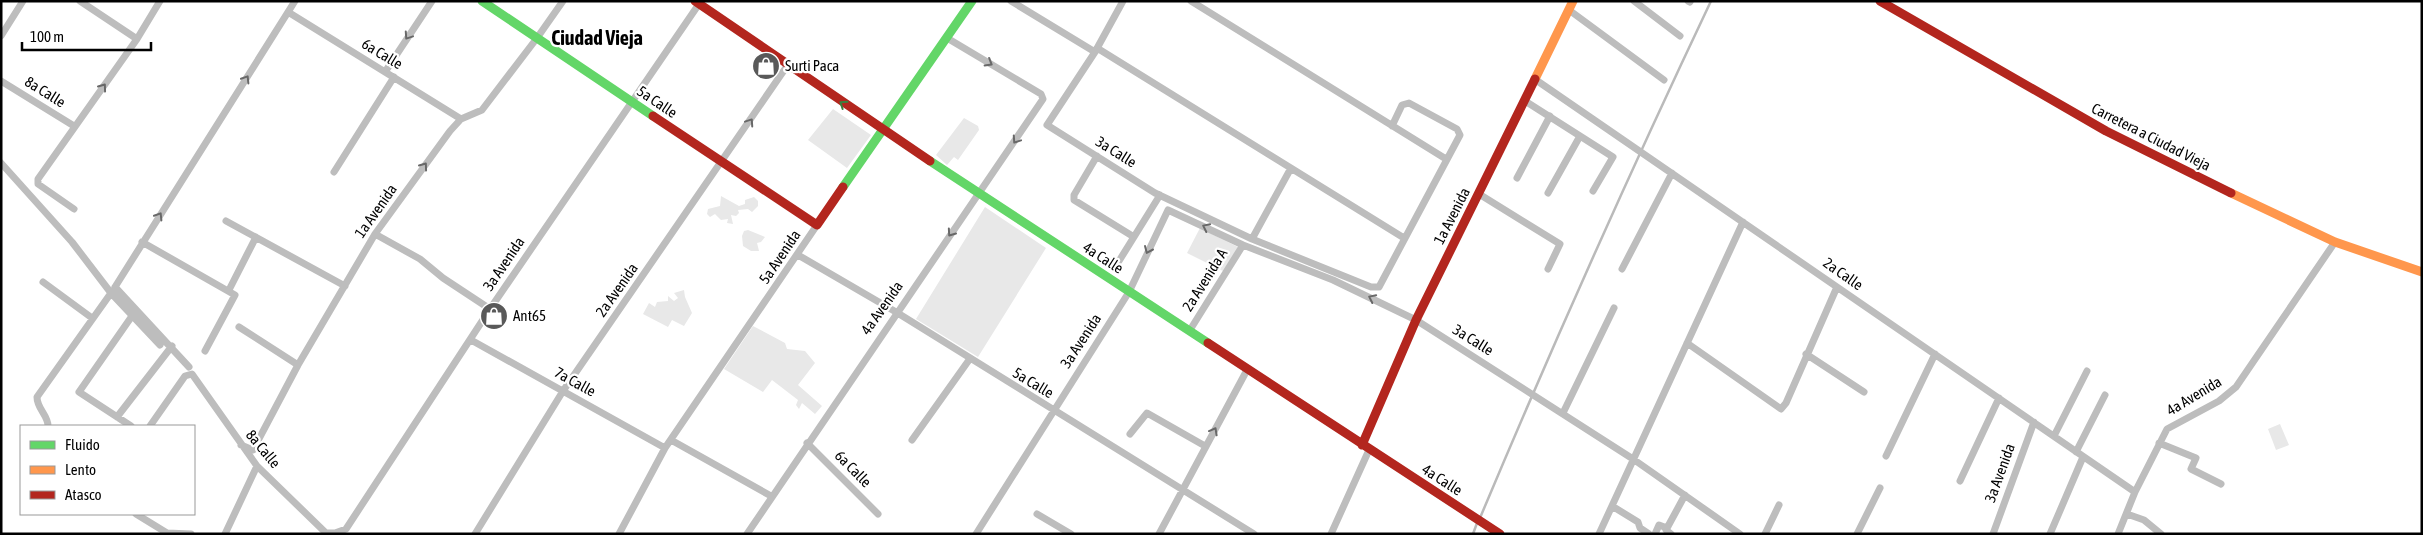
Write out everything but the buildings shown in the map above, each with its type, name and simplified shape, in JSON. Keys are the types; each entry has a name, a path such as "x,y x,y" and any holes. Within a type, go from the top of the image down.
{"main road":[{"name":"5a Calle","path":"482,1 817,226"},
{"name":"5a Avenida","path":"817,226 972,1"},
{"name":"Carretera a Ciudad Vieja","path":"1880,1 2106,131 2295,225 2335,242 2422,272"},
{"name":"4a Calle","path":"698,2 787,66 884,131 1500,534"},
{"name":"1a Avenida","path":"1366,447 1416,320 1571,6"}],"street":[{"path":"2,35 23,1"},
{"path":"80,1 137,39"},
{"path":"74,209 37,181 137,39 160,1"},
{"path":"384,72 432,1"},
{"name":"1a Avenida","path":"241,445 251,451 253,450 298,365 375,234 450,131 461,119 482,110 563,1"},
{"path":"1012,1 1096,50 1404,238 1460,135 1458,128 1409,103 1402,105 1392,126"},
{"path":"1096,50 1123,1"},
{"path":"1191,1 1446,159"},
{"path":"1634,1 1680,36"},
{"path":"48,425 48,421 37,403 38,398 142,242 288,12 291,2"},
{"name":"3a Avenida","path":"327,533 346,530 490,309 698,2"},
{"path":"1571,6 1664,80"},
{"name":"6a Calle","path":"288,12 461,119"},
{"name":"4a Avenida","path":"747,534 896,312 1043,99 1042,94 947,38"},
{"name":"3a Calle","path":"1096,50 1047,125 1160,195 1252,238 1371,287 1379,286 1404,238"},
{"name":"2a Avenida","path":"475,534 563,391 787,66"},
{"path":"334,172 394,77"},
{"name":"2a Calle","path":"1536,80 2135,492"},
{"name":"8a Calle","path":"1,81 74,126"},
{"path":"1525,101 1613,157 1593,191"},
{"path":"1517,178 1550,116"},
{"path":"1548,193 1580,136"},
{"path":"1097,156 1074,195 1074,200 1134,237"},
{"path":"1,163 76,247 132,316 160,345"},
{"path":"1252,238 1291,168"},
{"path":"1622,269 1672,173"},
{"path":"1479,194 1560,244 1548,269"},
{"path":"1119,261 1160,195"},
{"name":"3a Calle","path":"1168,210 1243,245 1333,280 1416,320 1634,459 1740,534"},
{"name":"3a Avenida","path":"976,534 1129,292 1168,210"},
{"path":"226,221 345,286"},
{"path":"1599,534 1743,222"},
{"name":"5a Avenida","path":"619,534 665,448 817,226"},
{"path":"375,234 420,259 443,278 490,309"},
{"path":"229,290 256,237"},
{"path":"142,242 229,290 236,296 205,351"},
{"name":"4a Avenida","path":"2118,534 2135,492 2168,429 2175,423 2219,401 2236,387 2335,242"},
{"name":"2a Avenida A","path":"1190,330 1243,245"},
{"name":"5a Calle","path":"798,255 896,312 969,360 1182,488 1254,534"},
{"path":"43,282 92,318"},
{"path":"1687,343 1781,409 1786,403 1806,354 1838,287"},
{"name":"8a Calle","path":"111,289 172,346 257,466 327,533"},
{"path":"1564,413 1614,308"},
{"path":"129,425 78,392 132,316"},
{"path":"239,328 298,365"},
{"name":"7a Calle","path":"471,340 665,448"},
{"path":"117,417 172,346"},
{"path":"1806,354 1864,392"},
{"path":"1886,456 1935,354"},
{"path":"912,440 969,360"},
{"path":"151,425 189,370"},
{"path":"1159,534 1182,488 1248,370"},
{"path":"2054,436 2087,371"},
{"path":"2050,534 2080,455 2106,395"},
{"path":"1960,481 1999,398"},
{"path":"1130,434 1147,413 1205,446"},
{"name":"3a Avenida","path":"1992,534 2034,422"},
{"path":"671,440 771,496"},
{"name":"6a Calle","path":"808,443 878,514"},
{"path":"2159,443 2196,458 2192,469 2221,484"},
{"name":"1a Avenida","path":"1331,534 1366,447"},
{"path":"225,534 257,466"},
{"path":"1857,534 1880,488"},
{"path":"1655,534 1659,525 1669,531 1685,495"},
{"path":"1765,534 1779,504"},
{"path":"1612,506 1638,522 1640,528 1649,534"},
{"path":"1037,514 1071,534"},
{"path":"2127,514 2144,520 2161,534"},
{"path":"138,515 167,533 191,534"}],"shaded area":[{"path":"833,109 871,135 847,168 808,140"},
{"path":"964,118 978,126 979,130 958,160 954,157 947,165 936,155"},
{"path":"721,196 739,206 745,204 745,200 754,197 758,201 758,206 752,212 748,209 738,210 739,213 736,216 731,215 733,224 727,223 728,219 721,220 715,214 710,217 707,214 708,209 720,206"},
{"path":"985,207 1046,248 978,357 916,319"},
{"path":"1200,228 1238,247 1225,272 1187,253"},
{"path":"748,230 765,237 761,242 757,243 759,251 751,251 743,246 742,236 744,231"},
{"path":"684,290 692,313 684,326 672,320 668,327 643,314 649,303 655,307 657,302 668,301 668,296 674,301 678,298 674,293"},
{"path":"753,326 785,343 787,349 805,351 815,363 798,385 822,406 815,414 802,403 799,409 796,405 798,400 772,380 763,392 724,369"},
{"path":"2280,424 2289,445 2276,450 2268,429"}],"waterway":[{"path":"1480,518 1592,258 1711,1"},
{"path":"1473,534 1477,523"}],"traffic: fast":[{"path":"482,1 653,116"},
{"path":"843,187 972,1"},
{"path":"930,161 1208,343"}],"traffic: slow":[{"path":"1535,79 1573,1"},
{"path":"2231,193 2335,242 2422,272"}],"traffic: jam":[{"path":"695,1 930,161"},
{"path":"1880,1 2106,131 2231,193"},
{"path":"1362,445 1416,320 1535,79"},
{"path":"653,116 817,225 843,187"},
{"path":"1208,343 1500,534"}],"place":[{"name":"Surti Paca","path":"766,66"},
{"name":"Ant65","path":"494,316"}],"district":[{"name":"Ciudad Vieja","path":"597,38"}]}
